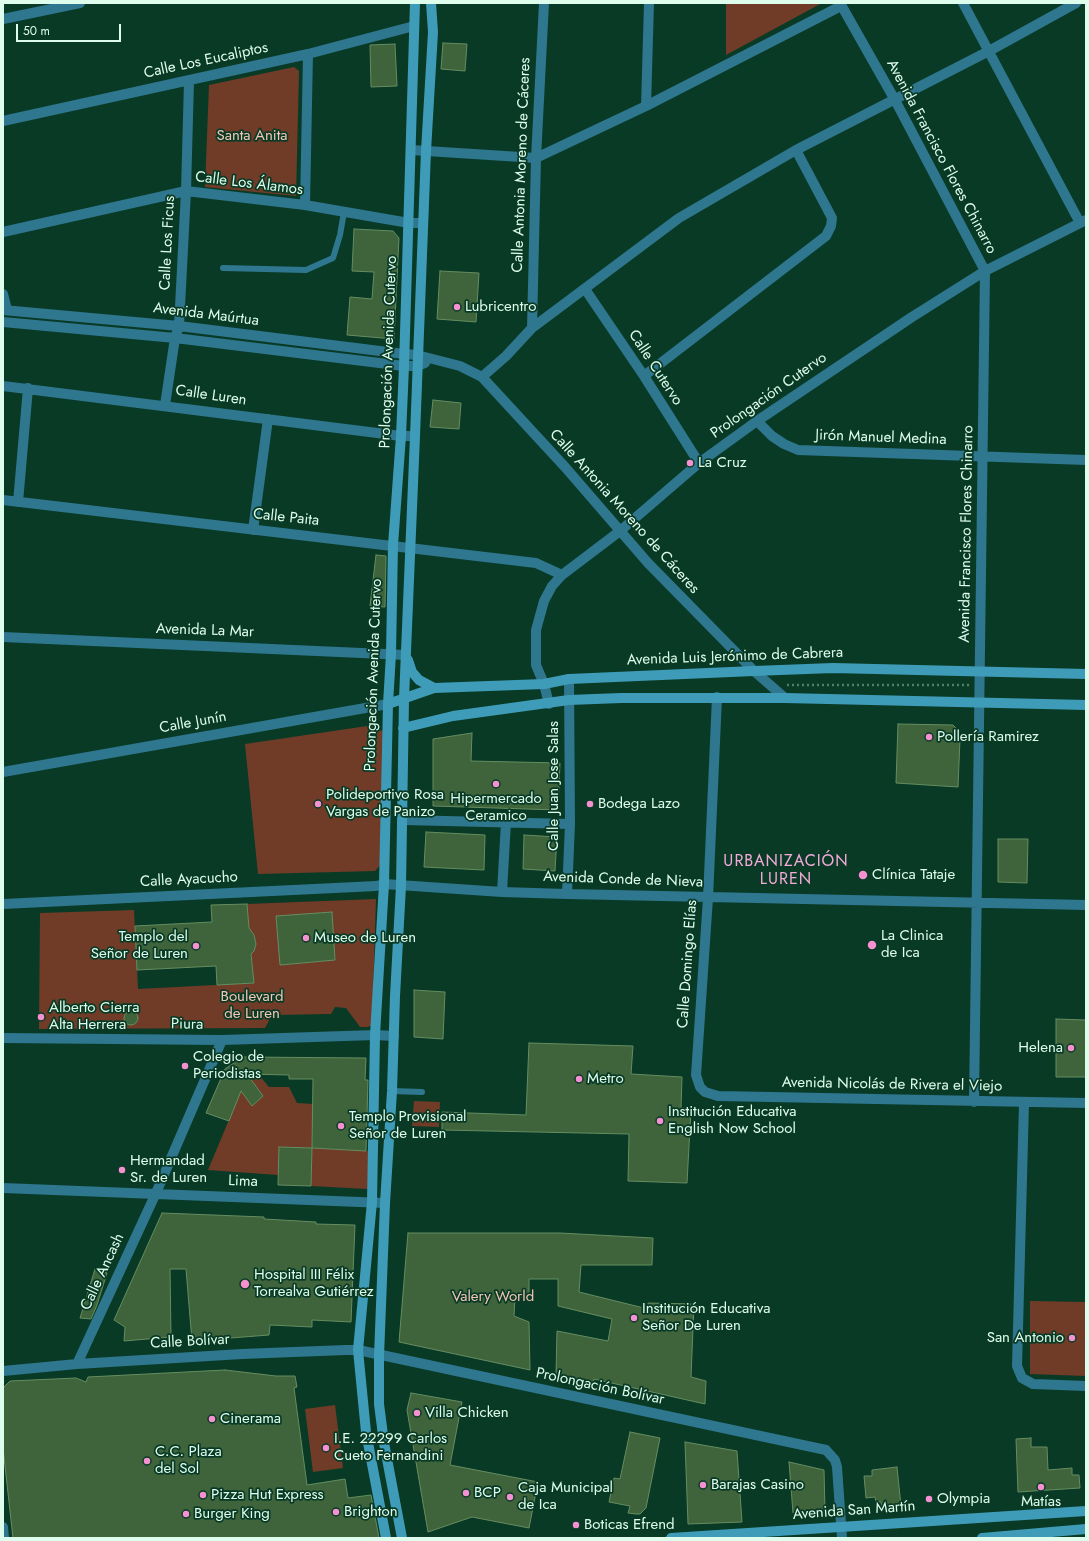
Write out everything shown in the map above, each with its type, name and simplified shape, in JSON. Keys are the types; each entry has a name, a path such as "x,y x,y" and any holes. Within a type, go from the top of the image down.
{"street":[{"path":"3,20 80,3"},
{"name":"Prolongación Avenida Cutervo","path":"386,1538 366,1432 358,1350 372,1202 375,1035 380,885 391,654 393,545 401,436 404,366 415,3"},
{"name":"Prolongación Avenida Cutervo","path":"402,1538 384,1444 379,1404 379,1356 401,886 403,728 426,151 433,32 431,3"},
{"name":"Calle Antonia Moreno de Cáceres","path":"532,328 536,158 544,3"},
{"path":"646,106 649,3"},
{"path":"963,3 1083,222"},
{"path":"482,377 506,356 532,328 679,218 796,150 989,51 1076,3"},
{"path":"411,150 536,158 646,106 841,5"},
{"name":"Avenida Francisco Flores Chinarro","path":"841,5 895,100 985,271 974,1102"},
{"name":"Calle Los Eucaliptos","path":"3,121 308,54 414,26"},
{"path":"305,205 308,54"},
{"name":"Calle Los Ficus","path":"165,405 175,338 179,326 186,191 189,81"},
{"path":"644,376 826,236 831,226 832,218 796,150"},
{"name":"Calle Los Álamos","path":"3,232 186,191 305,205 409,223 423,223"},
{"name":"Prolongación Cutervo","path":"549,704 544,684 536,665 536,630 544,601 552,586 562,575 620,531 699,463 757,421 912,317 985,271 1083,222"},
{"name":"Calle Cutervo","path":"585,289 644,376 699,463"},
{"path":"3,294 5,310"},
{"name":"Avenida Maúrtua","path":"5,310 179,326 418,355"},
{"name":"Avenida Maúrtua","path":"3,322 175,338 404,366 417,366 435,360"},
{"name":"Calle Antonia Moreno de Cáceres","path":"418,355 460,366 482,377 565,467 648,564 754,671 771,684 785,698"},
{"name":"Calle Luren","path":"3,386 165,405 401,436 415,436"},
{"path":"18,502 28,388"},
{"path":"253,530 268,419"},
{"name":"Jirón Manuel Medina","path":"757,421 772,436 784,444 798,450 1086,460"},
{"name":"Calle Paita","path":"3,500 536,562 562,575"},
{"name":"Avenida La Mar","path":"3,637 406,655"},
{"path":"406,655 412,672 425,685 434,688"},
{"name":"Avenida Luis Jerónimo de Cabrera","path":"388,704 434,688 544,684 569,679 754,671 833,668 1086,674"},
{"name":"Calle Juan Jose Salas","path":"567,894 570,824 569,679"},
{"path":"403,728 453,716 549,704 569,700 621,698 785,698 1086,705"},
{"name":"Calle Domingo Elías","path":"700,1087 696,1074 708,898 717,698"},
{"name":"Calle Junín","path":"3,772 388,704"},
{"path":"403,820 570,824"},
{"path":"502,892 506,822"},
{"name":"Avenida Conde de Nieva","path":"380,885 502,892 708,898 1086,905"},
{"name":"Calle Ayacucho","path":"3,904 380,885"},
{"name":"Piura","path":"3,1038 222,1040 375,1035 394,1036"},
{"name":"Calle Ancash","path":"77,1364 156,1193 222,1040"},
{"name":"Avenida Nicolás de Rivera el Viejo","path":"700,1087 705,1092 718,1096 1086,1103"},
{"path":"1024,1103 1017,1366 1022,1378 1033,1384 1086,1386"},
{"name":"Lima","path":"3,1188 385,1203"},
{"name":"Calle Bolívar","path":"3,1371 77,1364 346,1350 358,1350 379,1356"},
{"name":"Prolongación Bolívar","path":"379,1356 826,1450 835,1460 837,1467 842,1538"},
{"name":"Avenida San Martín","path":"671,1538 1086,1510"},
{"path":"3,1527 4,1538"},
{"path":"982,1538 1086,1530"}],"lane":[{"path":"223,268 306,270 333,258 340,235 344,212"},
{"path":"392,1092 422,1092"}],"path":[{"path":"771,684 980,685"}],"green space":[{"path":"726,3 822,3 726,55"},
{"name":"Santa Anita","path":"294,67 299,71 296,196 205,187 209,85"},
{"name":"Polideportivo Rosa Vargas de Panizo","path":"374,725 386,734 382,863 375,871 258,874 245,744"},
{"name":"Boulevard de Luren","path":"376,899 372,1025 368,1027 360,1027 346,1008 335,1007 331,1014 272,1015 265,1028 39,1029 40,913 134,910 138,989 254,983 251,954 254,951 256,944 254,935 249,928 247,904","holes":["332,912 335,960 280,965"]},
{"path":"247,1074 258,1074 269,1087 289,1087 297,1103 313,1104 312,1148 280,1147 278,1175 208,1170 241,1091 252,1106 263,1096"},
{"path":"414,1101 440,1102 439,1127 412,1126"},
{"path":"312,1148 369,1151 368,1189 311,1186"},
{"path":"1030,1301 1086,1302 1086,1376 1030,1374"},
{"path":"335,1405 343,1468 313,1472 305,1409"}],"building":[{"path":"443,43 467,44 465,71 441,69"},
{"path":"395,44 397,86 371,87 370,45"},
{"path":"354,229 393,231 399,238 394,339 347,335 350,297 372,299 374,272 352,271"},
{"path":"440,271 479,273 476,322 437,319"},
{"path":"433,400 461,403 459,429 430,427"},
{"path":"376,555 386,556 385,607 370,606"},
{"path":"898,724 953,725 956,728 960,739 958,787 896,783"},
{"name":"Hipermercado Ceramico","path":"472,733 471,761 560,763 558,810 433,806 433,739"},
{"path":"426,832 485,835 484,870 424,867"},
{"path":"524,835 557,837 555,871 523,869"},
{"path":"998,839 1028,839 1027,883 998,882"},
{"name":"Templo del Señor de Luren","path":"247,904 249,928 254,935 256,944 254,951 251,954 254,983 217,985 216,966 137,970 135,926 212,922 211,905"},
{"name":"Museo de Luren","path":"332,912 335,960 280,965 276,916"},
{"path":"414,990 445,992 443,1039 414,1037"},
{"path":"131,1011 136,1013 138,1018 136,1023 131,1025 126,1023 124,1018 126,1013"},
{"name":"Helena","path":"1056,1019 1086,1020 1086,1077 1056,1077"},
{"name":"Metro","path":"529,1043 633,1046 631,1074 682,1077 681,1108 691,1109 687,1183 628,1181 629,1134 442,1130 442,1112 526,1115"},
{"path":"243,1057 366,1058 365,1080 368,1080 366,1151 312,1148 313,1079 289,1079 289,1075 247,1074 263,1096 252,1106 241,1091 229,1121 206,1113 225,1069"},
{"path":"279,1147 312,1148 311,1186 278,1185"},
{"name":"Hospital III Félix Torrealva Gutiérrez","path":"162,1213 264,1217 264,1219 316,1222 316,1224 355,1225 351,1322 312,1320 312,1327 270,1325 269,1335 192,1341 186,1269 170,1269 171,1337 124,1341 125,1327 114,1320"},
{"path":"408,1233 560,1233 653,1238 652,1265 581,1265 579,1292 648,1309 648,1303 694,1304 691,1377 706,1381 705,1404 594,1379 593,1383 556,1374 557,1331 608,1341 612,1319 558,1306 558,1279 529,1279 529,1297 515,1297 514,1316 529,1322 530,1370 399,1342"},
{"path":"95,1269 107,1273 91,1319 80,1318"},
{"name":"C.C. Plaza del Sol","path":"225,1370 276,1376 295,1376 297,1387 294,1388 307,1485 345,1479 348,1498 371,1495 379,1538 13,1538 3,1448 3,1388 10,1381 76,1378 86,1382 88,1377"},
{"path":"411,1393 462,1402 450,1465 538,1482 529,1528 472,1517 428,1532 407,1410"},
{"path":"630,1432 660,1438 646,1508 640,1514 628,1513 630,1506 609,1502 614,1478 620,1479"},
{"path":"1031,1438 1031,1447 1047,1447 1048,1470 1072,1468 1072,1475 1079,1475 1080,1488 1018,1492 1016,1439"},
{"name":"Barajas Casino","path":"685,1442 737,1451 742,1522 688,1524"},
{"path":"789,1462 824,1470 825,1511 793,1513"},
{"path":"897,1467 901,1506 882,1508 881,1502 876,1502 875,1497 866,1498 864,1476 872,1476 872,1470"}],"place":[{"name":"Lubricentro","path":"457,307"},
{"name":"La Cruz","path":"690,463"},
{"name":"Pollería Ramirez","path":"929,737"},
{"name":"Hipermercado Ceramico","path":"496,784"},
{"name":"Polideportivo Rosa Vargas de Panizo","path":"318,804"},
{"name":"Bodega Lazo","path":"590,804"},
{"name":"Clínica Tataje","path":"863,875"},
{"name":"Museo de Luren","path":"306,938"},
{"name":"La Clinica de Ica","path":"872,945"},
{"name":"Templo del Señor de Luren","path":"196,946"},
{"name":"Alberto Cierra Alta Herrera","path":"41,1017"},
{"name":"Helena","path":"1071,1048"},
{"name":"Colegio de Periodistas","path":"185,1066"},
{"name":"Metro","path":"579,1079"},
{"name":"Institución Educativa English Now School","path":"660,1121"},
{"name":"Templo Provisional Señor de Luren","path":"341,1126"},
{"name":"Hermandad Sr. de Luren","path":"122,1170"},
{"name":"Hospital III Félix Torrealva Gutiérrez","path":"245,1284"},
{"name":"Institución Educativa Señor De Luren","path":"634,1318"},
{"name":"San Antonio","path":"1072,1338"},
{"name":"Villa Chicken","path":"417,1413"},
{"name":"Cinerama","path":"212,1419"},
{"name":"I.E. 22299 Carlos Cueto Fernandini","path":"326,1448"},
{"name":"C.C. Plaza del Sol","path":"147,1461"},
{"name":"Barajas Casino","path":"703,1485"},
{"name":"Matías","path":"1041,1487"},
{"name":"BCP","path":"466,1493"},
{"name":"Pizza Hut Express","path":"203,1495"},
{"name":"Caja Municipal de Ica","path":"510,1497"},
{"name":"Olympia","path":"929,1499"},
{"name":"Brighton","path":"336,1512"},
{"name":"Burger King","path":"186,1514"},
{"name":"Boticas Efrend","path":"576,1525"}],"district":[{"name":"URBANIZACIÓN LUREN","path":"786,871"}],"park label":[{"name":"Valery World","path":"493,1297"}]}
